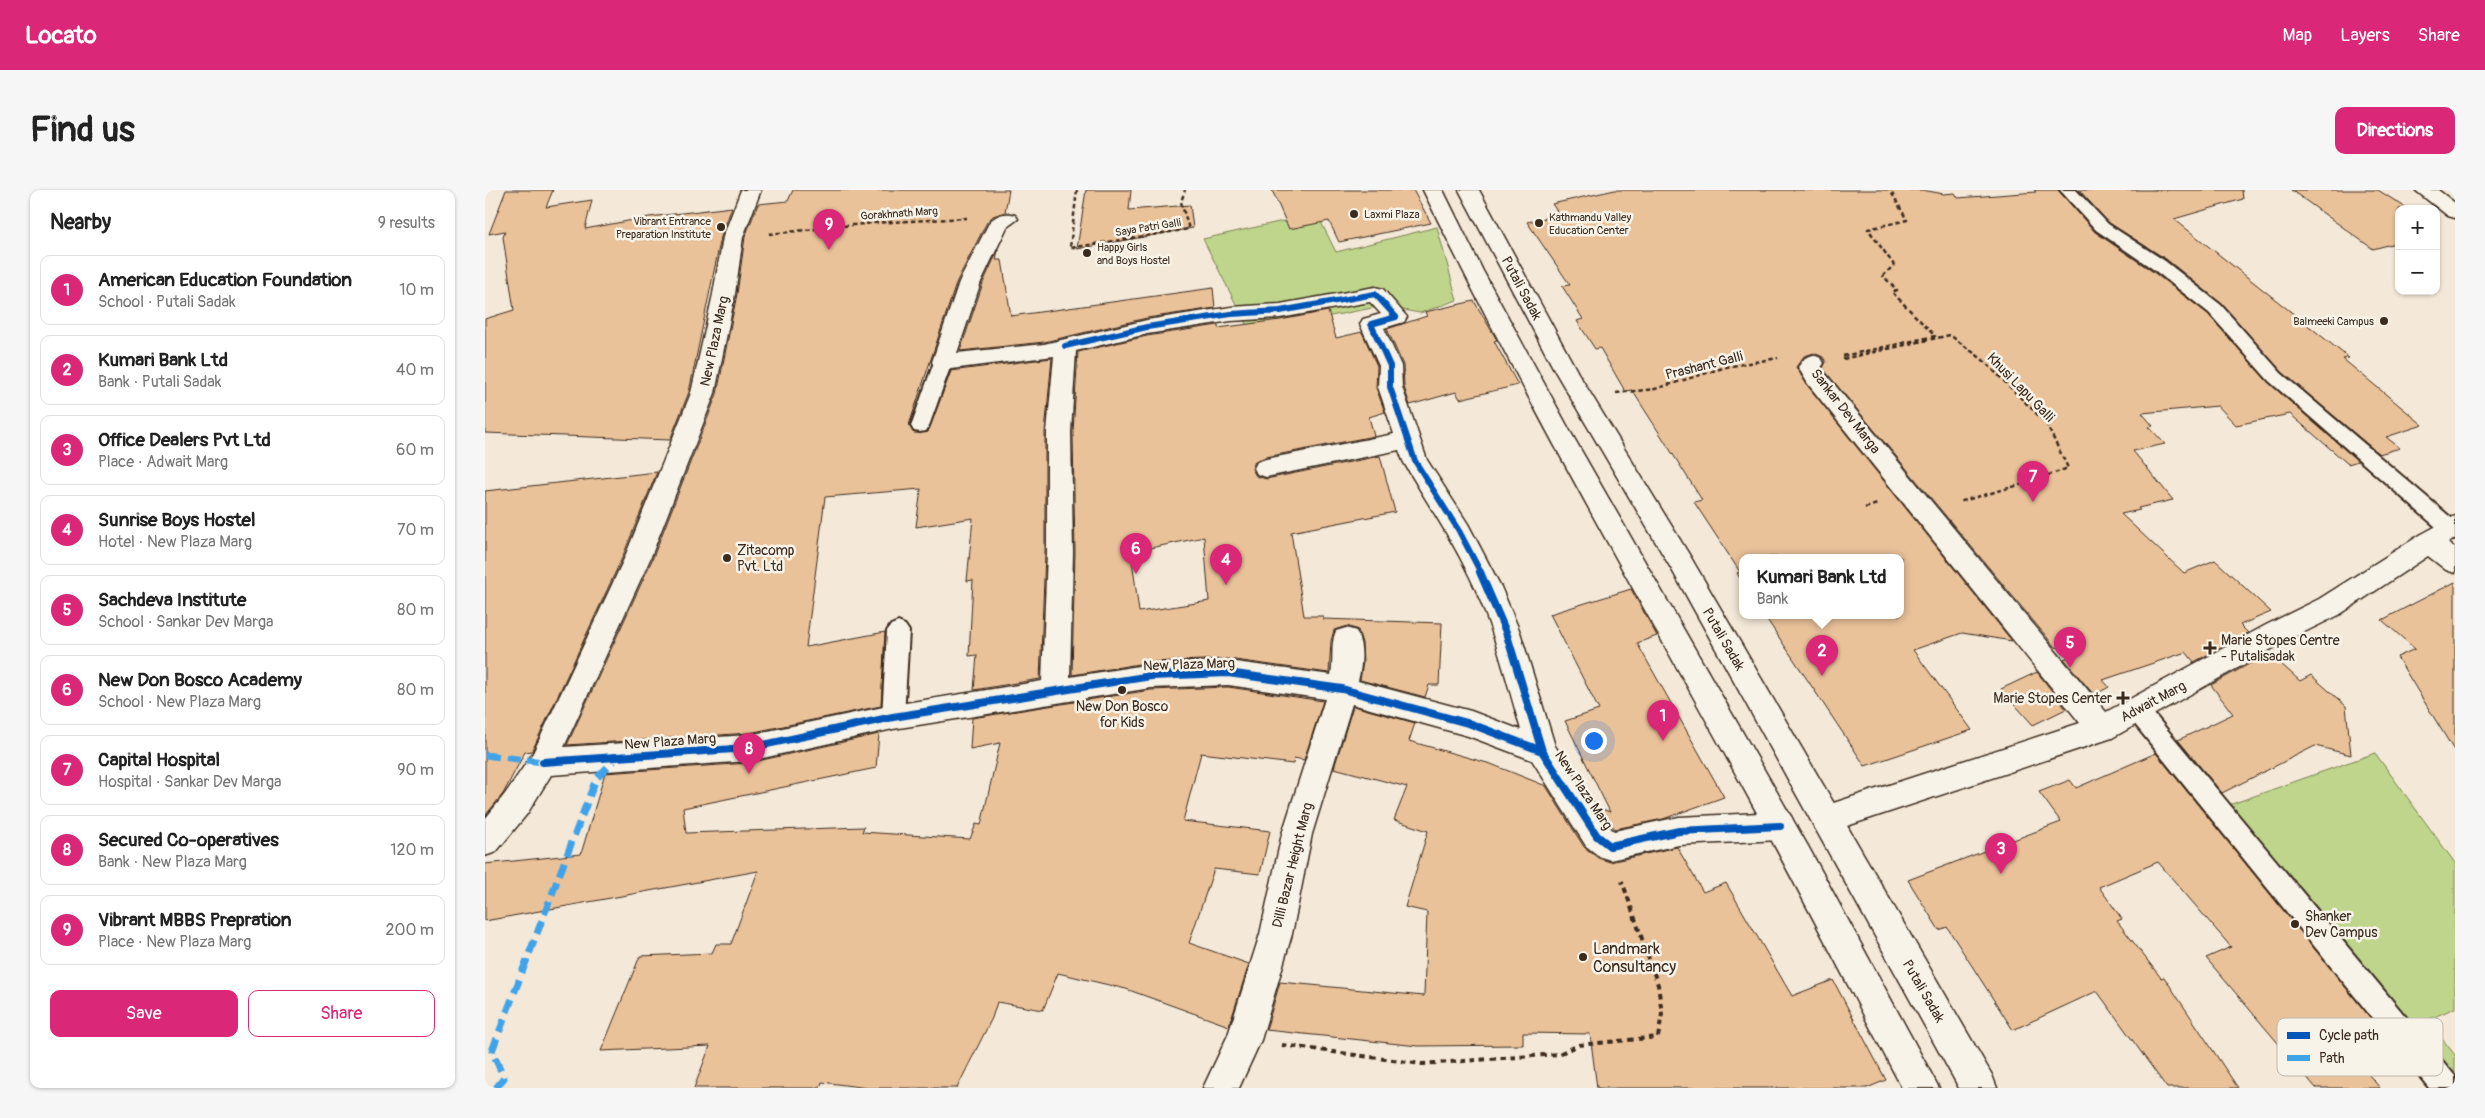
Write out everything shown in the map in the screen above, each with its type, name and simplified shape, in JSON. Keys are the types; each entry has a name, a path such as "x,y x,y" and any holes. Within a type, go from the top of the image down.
{"street":[{"name":"New Plaza Marg","path":"485,842 516,804 543,762 637,559 703,393 724,294 733,237 751,190"},
{"path":"1433,190 1480,286 1687,663 1781,826 1921,1088"},
{"name":"Putali Sadak","path":"1469,190 1579,394 1681,563 1979,1088"},
{"path":"2425,190 2455,212"},
{"path":"1007,219 999,223 970,282 943,362 1044,351 1147,327 1231,314 1280,311 1375,294 1396,317 1371,324 1391,366 1390,387 1407,440 1417,466 1459,531 1488,587 1506,632 1542,752"},
{"path":"1056,691 1060,553 1059,432 1065,374 1065,346"},
{"name":"Sankar Dev Marga","path":"1817,372 1923,512 2102,729"},
{"path":"1266,468 1407,440"},
{"name":"Adwait Marg","path":"1826,818 2102,729 2276,633 2329,607 2453,528"},
{"path":"2429,542 2455,563"},
{"name":"Dilli Bazar Height Marg","path":"1221,1088 1244,1040 1276,934 1297,834 1342,689 1348,662 1346,639"},
{"name":"New Plaza Marg","path":"543,762 749,748 893,717 1151,676 1228,673 1342,689 1471,724 1542,752 1597,836 1610,846 1679,831 1781,826"}],"lane":[{"path":"2068,190 2102,227 2159,265 2215,309 2281,383 2453,528"},
{"path":"920,426 943,362"},
{"path":"893,717 898,631"},
{"path":"2137,710 2390,1018"},
{"path":"2437,1076 2447,1088"}],"path":[{"path":"1244,1040 1422,1064 1559,1054 1579,1045 1658,1037 1662,1014 1658,985 1610,846"}],"green space":[{"path":"1320,220 1336,252 1437,227 1457,300 1420,313 1391,308 1372,308 1300,322 1247,326 1203,239 1283,221 1292,228"},
{"path":"2375,753 2455,863 2455,1008 2432,1018 2399,1018 2229,805"},
{"path":"2443,1040 2455,1055 2455,1088 2443,1073"}],"building":[{"path":"506,190 553,190 546,207 592,200 585,229 649,217 732,207 721,237 689,392 670,440 485,433 485,319 514,310 503,237 505,231 489,234"},
{"path":"793,190 1009,190 1005,212 993,216 987,222 957,281 909,425 914,433 928,432 951,371 1052,358 1045,432 1045,553 1040,679 974,690 977,655 969,656 973,580 967,581 973,518 916,527 921,489 825,497 806,647 885,632 881,706 749,733 567,745 652,560 717,394 737,294 745,237 758,204 788,201"},
{"path":"1086,190 1131,190 1129,210 1190,205 1193,228 1077,249"},
{"name":"Laxmi Plaza","path":"1272,190 1413,190 1431,223 1339,242 1329,221 1289,229"},
{"path":"1615,190 1922,190 1944,194 1955,193 1958,198 2036,192 2034,190 2058,190 2095,232 2152,271 2208,314 2268,382 2358,461 2348,464 2290,414 2236,425 2218,406 2142,413 2153,426 2149,427 2165,444 2133,451 2173,500 2121,514 2184,573 2215,560 2271,612 2240,625 2248,633 2194,662 2186,652 2103,680 2109,687 2094,695 2064,659 2081,651 2055,647 1825,371 1823,368 1826,362 1823,357 1814,353 1804,356 1796,367 1807,385 2012,641 1962,633 1913,650 1972,730 1865,766 1767,619 1904,619 1904,554 1739,554 1739,570 1694,502 1702,500 1632,390 1625,391 1600,348 1595,349 1577,321 1583,319 1562,286 1570,285 1527,222 1560,215 1552,204"},
{"path":"2079,190 2242,190 2243,199 2174,219 2349,358 2343,359 2423,425 2386,437 2400,448 2379,454 2282,372 2222,304 2166,259 2109,223"},
{"path":"2291,190 2378,190 2402,205 2395,205 2395,243 2373,249"},
{"path":"998,250 996,260 1002,260 1011,316 1213,288 1215,308 1147,318 1044,342 960,351 983,283"},
{"path":"1474,301 1497,340 1494,341 1518,385 1460,399 1456,392 1410,405 1404,387 1403,365 1387,329 1427,316 1425,312"},
{"path":"1328,311 1336,338 1362,332 1377,366 1376,388 1385,412 1369,417 1374,436 1266,457 1255,461 1252,469 1256,476 1266,479 1380,456 1395,512 1291,532 1304,616 1323,616 1323,619 1442,623 1439,685 1429,685 1425,697 1360,680 1363,662 1362,643 1358,630 1347,626 1334,630 1331,641 1329,673 1228,659 1151,662 1072,675 1075,553 1073,432 1078,352 1147,336 1218,325 1218,328 1280,320","holes":["1204,537 1209,601 1139,612 1131,552"]},
{"path":"657,472 622,558 532,751 525,752 503,794 485,816 485,491"},
{"path":"2455,582 2455,752 2397,657 2415,649 2382,620"},
{"path":"1631,589 1657,636 1637,643 1724,797 1663,819 1615,829 1597,807 1610,812 1565,721 1599,710 1550,614"},
{"path":"2269,653 2300,681 2311,675 2346,706 2351,755 2315,746 2222,793 2178,740 2233,714 2211,685"},
{"path":"2037,672 2066,709 2033,725 2001,689"},
{"path":"1228,687 1323,701 1304,760 1294,758 1293,764 1201,753 1183,821 1270,831 1260,874 1214,869 1189,943 1249,964 1229,1026 1126,989 1058,973 1043,1010 997,1002 992,1018 957,1088 868,1088 822,1082 820,1088 694,1088 710,1046 601,1051 640,956 712,953 716,944 731,944 758,871 485,921 485,864 581,854 605,773 749,763 879,734 876,768 683,808 686,833 864,827 862,832 970,839 976,824 981,825 1000,743 970,749 972,718 1151,690"},
{"path":"1353,706 1415,723 1409,741 1491,764 1546,786 1584,847 1598,858 1610,862 1677,847 1703,892 1726,883 1792,996 1833,980 1886,1080 1867,1088 1597,1088 1590,1034 1523,1033 1523,1045 1418,1046 1266,1030 1280,982 1424,996 1427,912 1405,907 1428,831 1394,820 1407,787 1334,768"},
{"path":"2156,753 2371,1018 2277,1018 2277,1042 2206,958 2231,947 2158,862 2099,887 2122,919 2117,921 2161,978 2164,977 2238,1088 2167,1088 2097,991 2013,1030 1947,927 1939,930 1908,880 2061,822 2039,792 2070,780 2076,788"},
{"path":"2306,1076 2370,1076 2380,1088 2316,1088"}],"marked path":[{"path":"485,755 543,762"},
{"path":"496,1088 504,1078 492,1051 596,779 616,758"}],"cycle path":[{"path":"1065,346 1147,327 1231,314 1280,311 1375,294 1396,317 1371,324 1390,366 1390,387 1415,461 1459,531 1488,587 1506,632 1542,751"},
{"path":"543,762 749,748 893,717 1151,676 1228,673 1342,689 1471,724 1542,751 1597,836 1610,846 1679,831 1780,826"}],"place":[{"name":"Laxmi Plaza","path":"1354,214"},
{"name":"Kathmandu Valley Education Center","path":"1539,223"},
{"name":"Vibrant Entrance Preparation Institute","path":"721,227"},
{"name":"Vibrant MBBS Prepration","path":"829,250"},
{"name":"Happy Girls and Boys Hostel","path":"1087,253"},
{"name":"Balmeeki Campus","path":"2384,321"},
{"name":"Capital Hospital","path":"2033,502"},
{"name":"Zitacomp Pvt. Ltd","path":"727,558"},
{"name":"New Don Bosco Academy","path":"1136,574"},
{"name":"Sunrise Boys Hostel","path":"1226,585"},
{"name":"Marie Stopes Centre - Putalisadak","path":"2210,648"},
{"name":"Sachdeva Institute","path":"2070,668"},
{"name":"Kumari Bank Ltd","path":"1822,676"},
{"name":"New Don Bosco for Kids","path":"1122,690"},
{"name":"Marie Stopes Center","path":"2123,698"},
{"name":"American Education Foundation","path":"1663,741"},
{"name":"Secured Co-operatives","path":"749,774"},
{"name":"Office Dealers Pvt Ltd","path":"2001,874"},
{"name":"Shanker Dev Campus","path":"2295,924"},
{"name":"Landmark Consultancy","path":"1583,957"}]}
